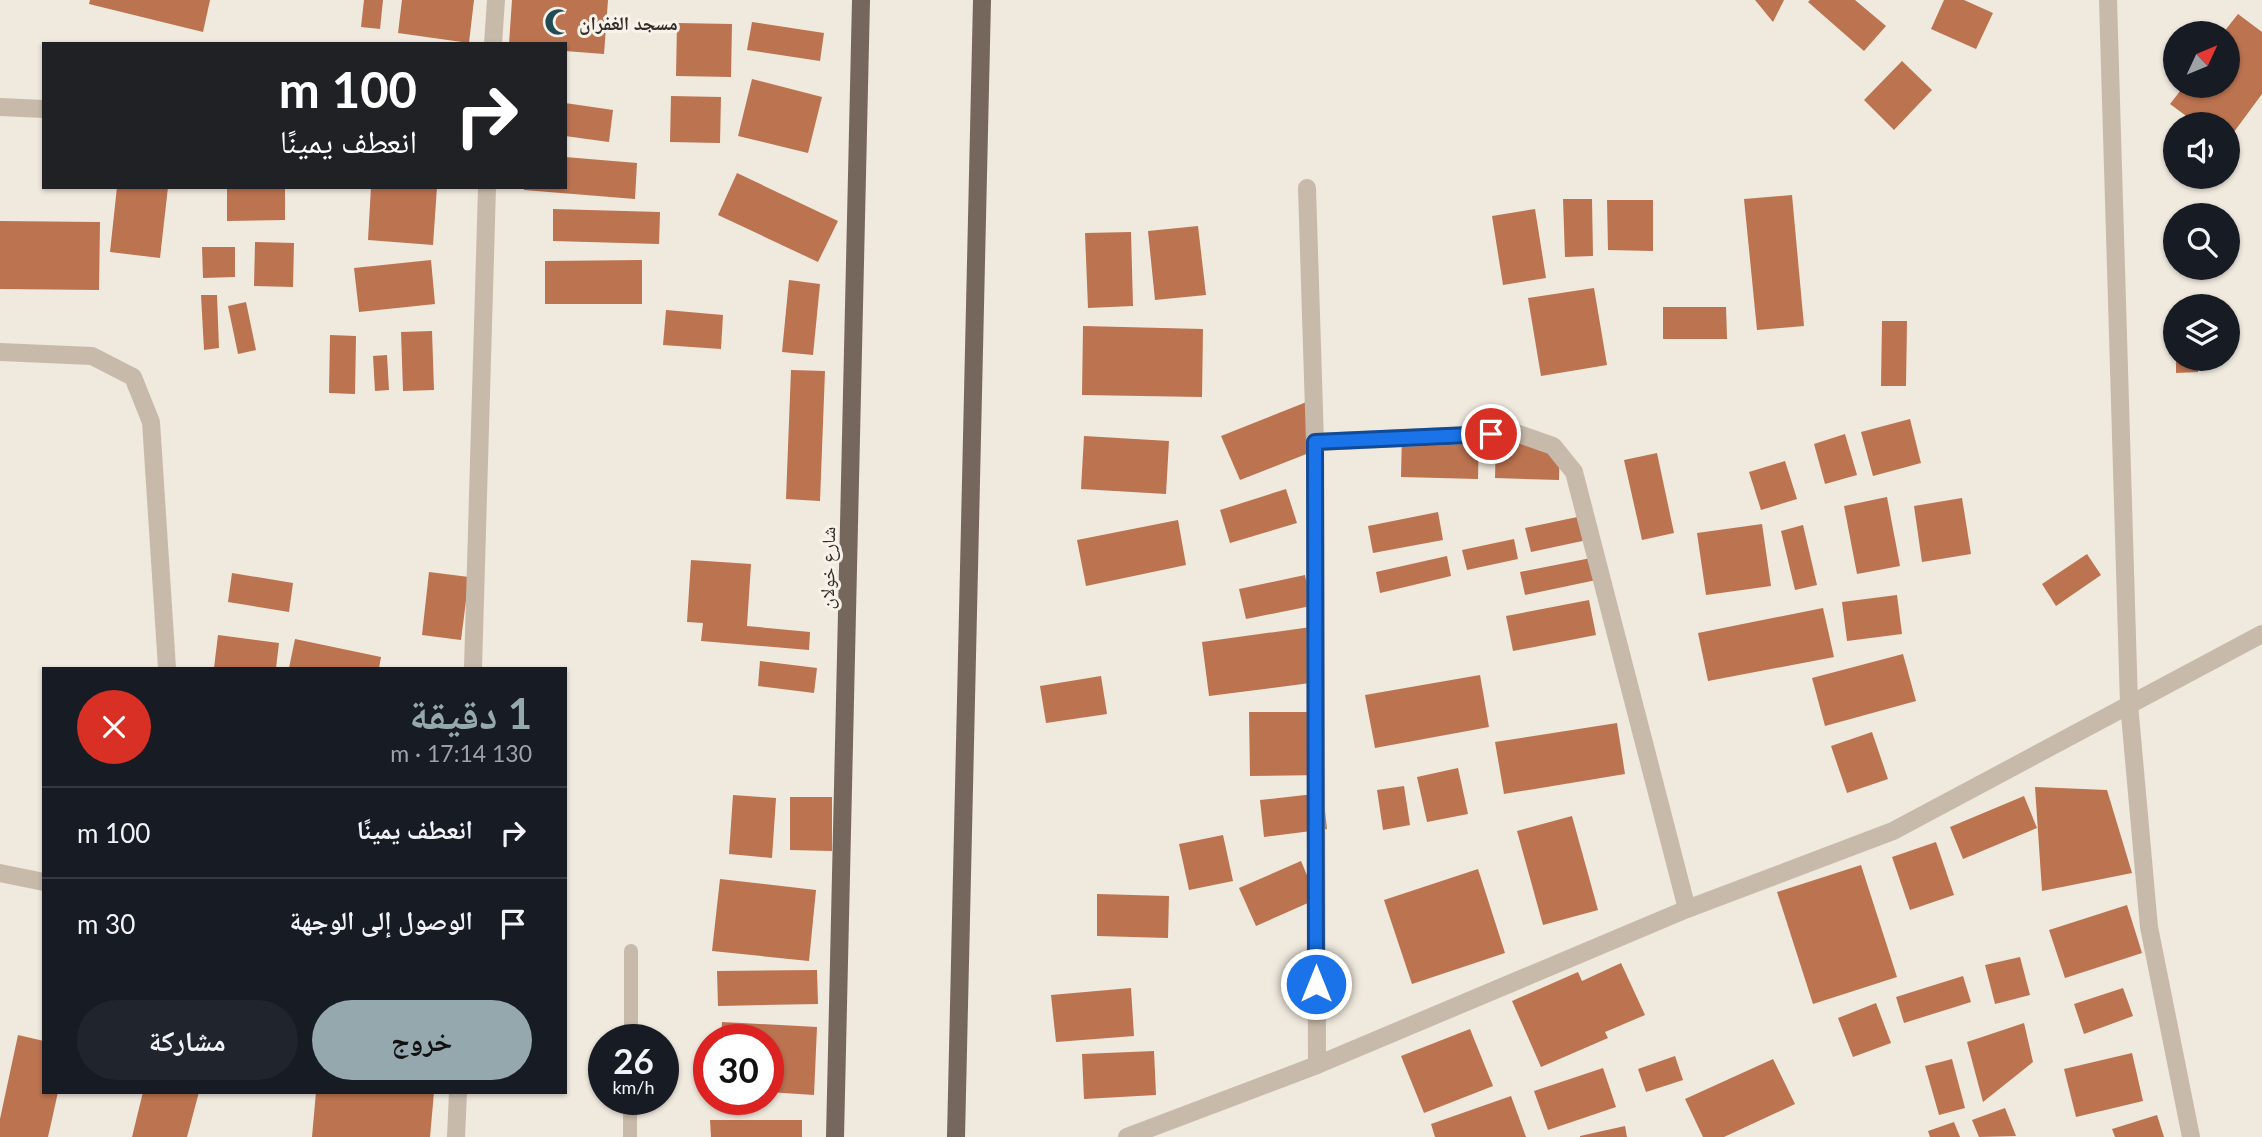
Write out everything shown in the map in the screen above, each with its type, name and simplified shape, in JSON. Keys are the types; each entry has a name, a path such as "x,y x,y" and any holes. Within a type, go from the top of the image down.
{"main road":[{"name":"شارع خولان","path":"835,1137 861,0"},
{"path":"956,1137 982,0"}],"street":[{"path":"493,42 496,0"},
{"path":"2108,0 2129,704 2148,928 2191,1137"},
{"path":"0,107 42,109"},
{"path":"1307,188 1315,442 1317,1065"},
{"path":"473,667 487,189"},
{"path":"0,352 92,356 133,377 151,422 167,667"},
{"path":"1315,442 1516,433 1553,446 1574,472 1687,909"},
{"path":"1127,1137 1317,1065 1687,909 1893,831 2262,634"},
{"path":"0,873 42,882"},
{"path":"456,1137 458,1094"}],"lane":[{"path":"631,951 631,1024"},
{"path":"630,1137 631,1115"}],"building":[{"path":"90,0 210,0 203,32 89,4"},
{"path":"364,0 383,0 380,29 361,27"},
{"path":"402,0 474,0 469,42 398,33"},
{"name":"مسجد الغفران","path":"512,0 608,0 604,54 567,51 567,42 509,42"},
{"path":"1755,0 1784,0 1773,22"},
{"path":"1855,0 1886,26 1864,51 1808,2"},
{"path":"1944,0 1964,0 1993,13 1976,49 1931,29"},
{"path":"2238,14 2262,32 2262,94 2240,124 2240,112 2181,112 2170,104 2175,98 2240,98 2240,21 2232,21"},
{"path":"752,22 824,33 820,61 747,50"},
{"path":"677,23 732,24 731,77 676,76"},
{"path":"1902,61 1932,90 1894,130 1864,100"},
{"path":"752,79 822,97 808,153 738,136"},
{"path":"671,96 721,97 720,143 670,142"},
{"path":"567,103 613,110 609,142 567,136"},
{"path":"567,157 637,163 635,199 524,190 567,189"},
{"path":"737,173 838,221 818,262 718,215"},
{"path":"117,189 168,189 160,258 110,252"},
{"path":"227,189 285,189 285,220 227,221"},
{"path":"371,189 437,189 433,245 368,240"},
{"path":"1792,195 1804,326 1757,330 1744,199"},
{"path":"1563,199 1592,199 1593,256 1565,257"},
{"path":"1607,200 1653,200 1653,251 1608,250"},
{"path":"553,209 660,212 659,244 553,241"},
{"path":"1535,209 1546,278 1503,285 1492,216"},
{"path":"0,221 100,222 99,290 0,289"},
{"path":"1198,226 1206,295 1155,300 1148,231"},
{"path":"1131,232 1133,306 1088,308 1085,233"},
{"path":"255,242 294,243 293,287 254,286"},
{"path":"202,247 235,247 235,277 203,278"},
{"path":"431,260 435,304 359,312 354,268"},
{"path":"642,260 642,304 545,304 545,261"},
{"path":"789,280 820,284 813,355 782,352"},
{"path":"1594,288 1607,365 1541,376 1528,298"},
{"path":"201,295 217,295 219,348 204,350"},
{"path":"246,302 256,350 238,354 228,306"},
{"path":"1663,307 1726,307 1727,339 1663,339"},
{"path":"666,310 723,315 721,349 663,345"},
{"path":"1882,321 1907,321 1906,386 1881,386"},
{"path":"1083,326 1203,329 1202,397 1082,395"},
{"path":"432,331 434,390 403,391 401,332"},
{"path":"330,335 356,336 355,394 329,393"},
{"path":"387,355 389,390 375,391 373,356"},
{"path":"791,370 825,371 820,501 786,499"},
{"path":"2176,371 2198,371 2198,372"},
{"path":"1309,401 1327,446 1240,480 1221,436"},
{"path":"1910,419 1921,463 1873,476 1861,432"},
{"path":"1402,431 1479,433 1478,479 1401,477"},
{"path":"1845,434 1857,475 1825,484 1814,444"},
{"path":"1084,436 1169,441 1166,494 1081,489"},
{"path":"1496,438 1560,440 1559,480 1495,478"},
{"path":"1657,453 1674,533 1642,540 1624,460"},
{"path":"1785,461 1797,499 1761,510 1749,472"},
{"path":"1286,489 1297,523 1230,543 1220,510"},
{"path":"1887,497 1900,566 1857,574 1844,506"},
{"path":"1962,498 1971,554 1922,562 1914,506"},
{"path":"1438,512 1443,540 1373,553 1368,526"},
{"path":"1582,516 1587,540 1531,552 1525,528"},
{"path":"1178,520 1186,565 1086,586 1077,540"},
{"path":"1762,524 1771,586 1706,595 1697,533"},
{"path":"1803,525 1817,585 1795,590 1781,531"},
{"path":"1514,539 1518,559 1467,570 1462,550"},
{"path":"2087,554 2101,575 2056,606 2042,584"},
{"path":"1447,556 1451,576 1380,593 1376,572"},
{"path":"1596,557 1601,579 1525,595 1520,572"},
{"path":"691,560 751,564 747,626 810,632 809,650 701,641 703,623 687,622"},
{"path":"429,572 469,577 461,640 422,635"},
{"path":"232,573 293,583 289,612 228,602"},
{"path":"1305,575 1311,606 1246,619 1239,589"},
{"path":"1897,595 1902,634 1847,641 1842,602"},
{"path":"1589,600 1596,635 1513,651 1506,616"},
{"path":"1823,608 1834,657 1708,681 1698,633"},
{"path":"1311,627 1318,682 1209,696 1202,642"},
{"path":"218,635 279,643 276,667 214,667"},
{"path":"295,639 381,657 379,667 289,667"},
{"path":"1903,654 1916,701 1825,726 1812,678"},
{"path":"760,661 817,668 814,693 758,686"},
{"path":"1480,675 1489,727 1375,748 1365,695"},
{"path":"1101,676 1107,714 1046,723 1040,686"},
{"path":"1249,712 1323,712 1324,775 1250,776"},
{"path":"1617,723 1625,774 1504,794 1495,742"},
{"path":"1872,732 1888,779 1847,793 1831,746"},
{"path":"1458,768 1468,814 1427,822 1417,777"},
{"path":"1404,786 1410,825 1383,830 1377,790"},
{"path":"2035,787 2107,790 2132,873 2042,891"},
{"path":"1323,793 1327,829 1264,837 1260,800"},
{"path":"733,795 776,798 772,858 729,854"},
{"path":"2024,796 2037,828 1963,859 1950,827"},
{"path":"790,797 832,797 832,851 790,850"},
{"path":"1572,816 1598,910 1543,925 1517,831"},
{"path":"1223,835 1233,881 1189,890 1179,844"},
{"path":"1936,842 1954,895 1910,910 1892,857"},
{"path":"1301,861 1317,899 1256,926 1239,888"},
{"path":"1861,865 1897,977 1813,1004 1777,892"},
{"path":"1478,869 1505,953 1412,984 1384,900"},
{"path":"720,879 816,890 809,961 712,951"},
{"path":"1097,894 1169,896 1168,938 1097,936"},
{"path":"2127,905 2142,953 2065,978 2049,930"},
{"path":"2020,957 2030,995 1995,1004 1985,965"},
{"path":"1621,963 1645,1015 1605,1032 1608,1038 1541,1067 1512,1001 1578,972 1582,981"},
{"path":"817,970 818,1004 718,1006 717,971"},
{"path":"1963,976 1971,1002 1904,1023 1896,997"},
{"path":"1131,988 1134,1036 1056,1042 1051,995"},
{"path":"2123,988 2133,1016 2084,1034 2074,1004"},
{"path":"1876,1003 1891,1043 1853,1057 1838,1018"},
{"path":"722,1022 760,1024 722,1024"},
{"path":"2024,1023 2033,1062 1983,1102 1967,1042"},
{"path":"784,1025 817,1027 814,1095 784,1093"},
{"path":"1470,1029 1493,1086 1424,1113 1401,1056"},
{"path":"18,1035 42,1041 42,1094 58,1094 48,1137 0,1137 0,1119"},
{"path":"1154,1051 1156,1095 1084,1099 1082,1054"},
{"path":"2132,1053 2143,1101 2076,1117 2064,1069"},
{"path":"1675,1056 1683,1080 1646,1092 1638,1069"},
{"path":"1773,1059 1795,1104 1724,1137 1703,1137 1685,1099"},
{"path":"1952,1059 1965,1108 1939,1115 1925,1066"},
{"path":"1603,1068 1616,1107 1548,1130 1534,1091"},
{"path":"143,1094 198,1094 187,1137 132,1137"},
{"path":"316,1094 434,1094 430,1137 312,1137"},
{"path":"1511,1096 1526,1137 1435,1137 1431,1124"},
{"path":"2005,1108 2016,1136 1979,1137 1972,1120"},
{"path":"2157,1115 2164,1137 2115,1137 2112,1129"},
{"path":"710,1120 802,1120 802,1137 711,1137"},
{"path":"1954,1122 1960,1137 1930,1137 1928,1131"},
{"path":"1625,1126 1627,1137 1580,1137 1580,1136"}],"place":[{"name":"مسجد الغفران","path":"558,22"}],"route":[{"path":"1316,984 1315,442 1491,434"}]}
